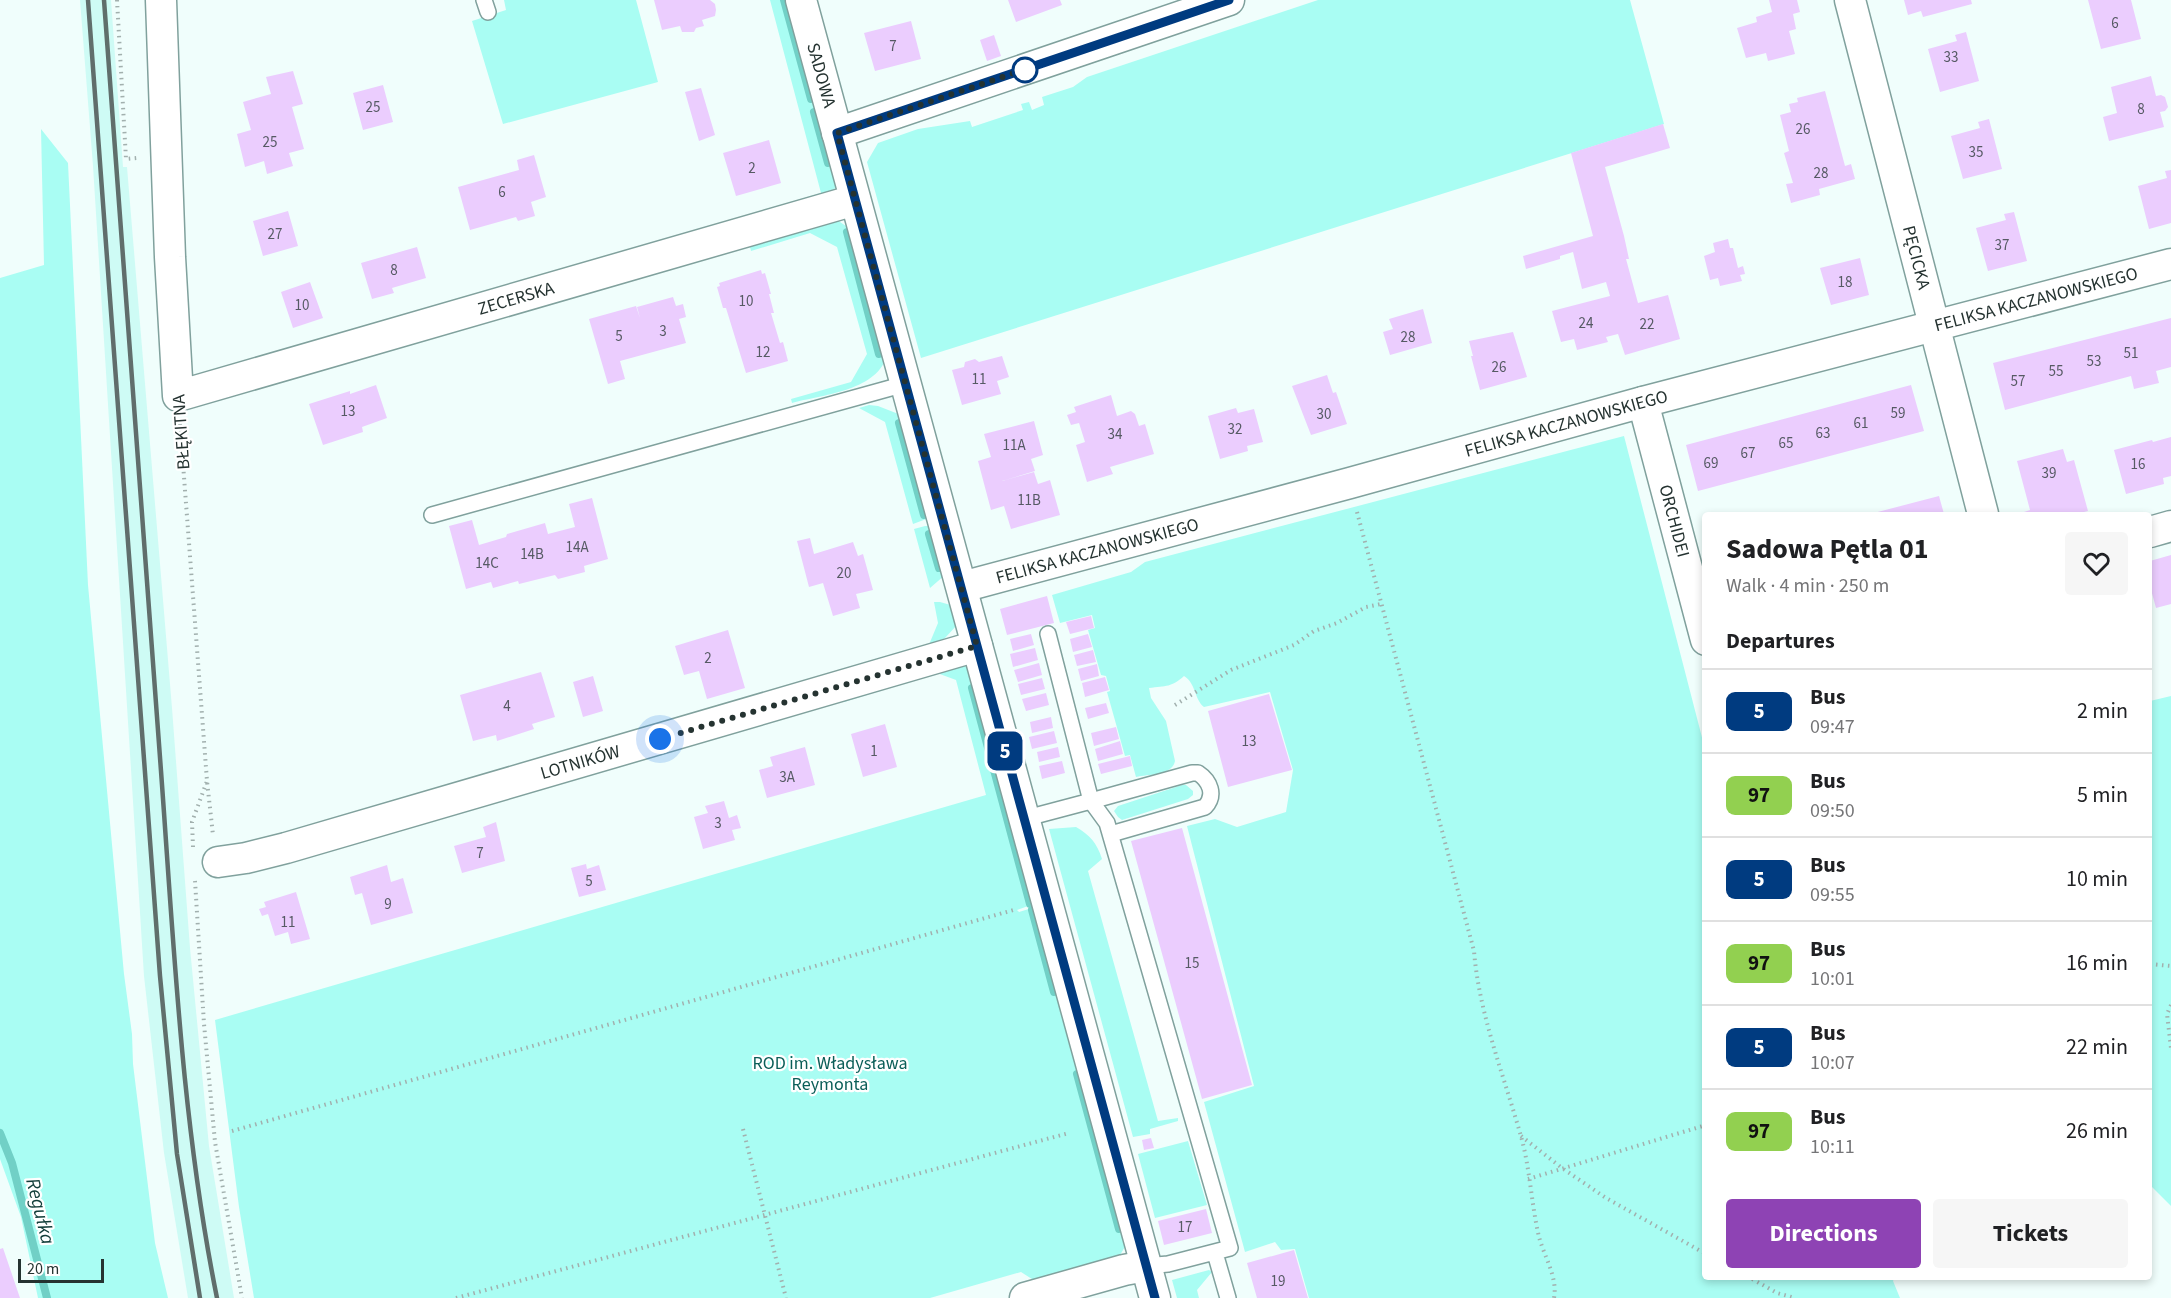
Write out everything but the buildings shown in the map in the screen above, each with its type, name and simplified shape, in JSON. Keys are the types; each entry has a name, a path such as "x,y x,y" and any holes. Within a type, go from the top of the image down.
{"street":[{"name":"BŁĘKITNA","path":"161,0 170,257 178,396"},
{"name":"SADOWA","path":"801,0 1155,1298"},
{"path":"837,133 1229,0"},
{"name":"PĘCICKA","path":"1850,0 1982,512"},
{"name":"ZECERSKA","path":"178,396 855,200"},
{"name":"FELIKSA KACZANOWSKIEGO","path":"962,587 1642,402 2171,264"},
{"name":"ORCHIDEI","path":"1642,402 1702,625"},
{"path":"2152,531 2171,526"},
{"name":"LOTNIKÓW","path":"202,864 246,858 297,845 977,646"},
{"path":"1025,1298 1146,1266"}],"lane":[{"path":"432,515 905,384"},
{"path":"1048,634 1091,801 1107,823 1111,834 1230,1248 1168,1264 1146,1266"},
{"path":"1023,819 1192,772 1198,773 1210,785 1211,798 1205,807 1111,834"},
{"path":"1215,1253 1228,1298"}],"path":[{"path":"117,0 126,159 136,158"},
{"name":"BŁĘKITNA","path":"178,396 211,826 202,864"},
{"path":"1350,483 1474,951 1476,978 1508,1097 1521,1135 1539,1236 1556,1289 1554,1298"},
{"path":"1175,705 1231,670 1294,645 1314,631 1337,623 1366,607 1381,604"},
{"path":"207,781 192,822 202,864 204,1024 215,1142 242,1298"},
{"path":"232,1131 1017,909"},
{"path":"2152,964 2171,966"},
{"path":"2171,1005 2167,1014 2171,1048"},
{"path":"1528,1179 1702,1126"},
{"path":"743,1129 786,1298"},
{"path":"456,1298 1069,1132"},
{"path":"1521,1135 1562,1168 1606,1198 1702,1252"},
{"path":"1754,1280 1777,1293 1795,1298"}],"shaded area":[{"path":"80,0 111,0 123,167 127,167 190,948 209,1146 234,1298 188,1298 164,1153 144,976 93,166"}],"green space":[{"path":"504,0 636,0 658,82 503,124 472,21 506,10"},
{"path":"770,0 788,0 838,181 832,194 746,222 744,216 821,193"},
{"path":"1318,0 1630,0 1664,124 921,358 867,162 878,143 918,129 970,121 972,127 1023,110 1021,104 1029,102 1032,110 1044,105 1042,97 1073,87 1087,77"},
{"path":"41,129 68,163 88,585 124,974 132,1034 133,1064 155,1243 168,1298 38,1298 21,1217 0,1159 0,278 44,265"},
{"path":"837,220 849,228 886,358 871,378 859,385 792,403 791,399 851,382 867,354 837,247 810,233 751,251 749,243"},
{"path":"869,405 901,415 929,518 913,524 885,422 859,408"},
{"path":"1624,436 1702,737 1702,1280 1894,1280 1900,1298 1309,1298 1295,1249 1281,1250 1275,1242 1245,1252 1204,1102 1254,1086 1187,826 1215,819 1237,827 1286,812 1293,770 1270,692 1204,707 1198,700 1191,683 1184,676 1172,684 1149,688 1151,698 1166,721 1175,761 1173,766 1165,772 1136,777 1130,755 1125,756 1107,692 1110,691 1106,676 1101,675 1088,630 1095,628 1092,615 1060,623 1052,595 1131,572 1145,562"},
{"path":"931,526 945,575 930,588 914,529"},
{"path":"934,602 954,606 957,625 945,638 928,647 938,623"},
{"name":"ROD im. Władysława Reymonta","path":"951,666 965,666 972,672 1033,902 1017,910 1019,912 1032,908 1036,910 1127,1243 1119,1257 1041,1281 1035,1281 1021,1272 930,1298 254,1298 239,1207 215,1020 986,795 956,680 937,673 844,702 844,700"},
{"path":"2171,696 2171,1206 2152,1187 2152,701"},
{"path":"1186,785 1193,791 1193,795 1188,799 1122,820 1114,811 1118,806"},
{"path":"1076,827 1092,840 1102,859 1088,871 1158,1121 1178,1118 1178,1121 1150,1129 1150,1134 1133,1137 1049,829"},
{"path":"1188,1141 1207,1205 1155,1218 1138,1154"},
{"path":"1209,1270 1212,1272 1197,1290 1199,1298 1177,1298 1172,1280"}],"waterway":[{"path":"784,0 811,99"},
{"path":"814,112 828,163"},
{"path":"847,232 879,354"},
{"path":"899,423 924,515"},
{"path":"929,534 939,568"},
{"path":"972,688 1030,904"},
{"path":"1032,910 1054,992"},
{"path":"1077,1074 1119,1229"},
{"name":"Regułka","path":"0,1133 12,1163 47,1298"}],"railway":[{"path":"88,0 160,976 177,1154 200,1298"},
{"path":"104,0 175,969 195,1167 217,1298"}],"bus line":[{"name":"5","path":"1155,1298 837,133 1229,0"}],"route":[{"path":"660,739 977,646 837,133 1032,67 1025,70"}]}
